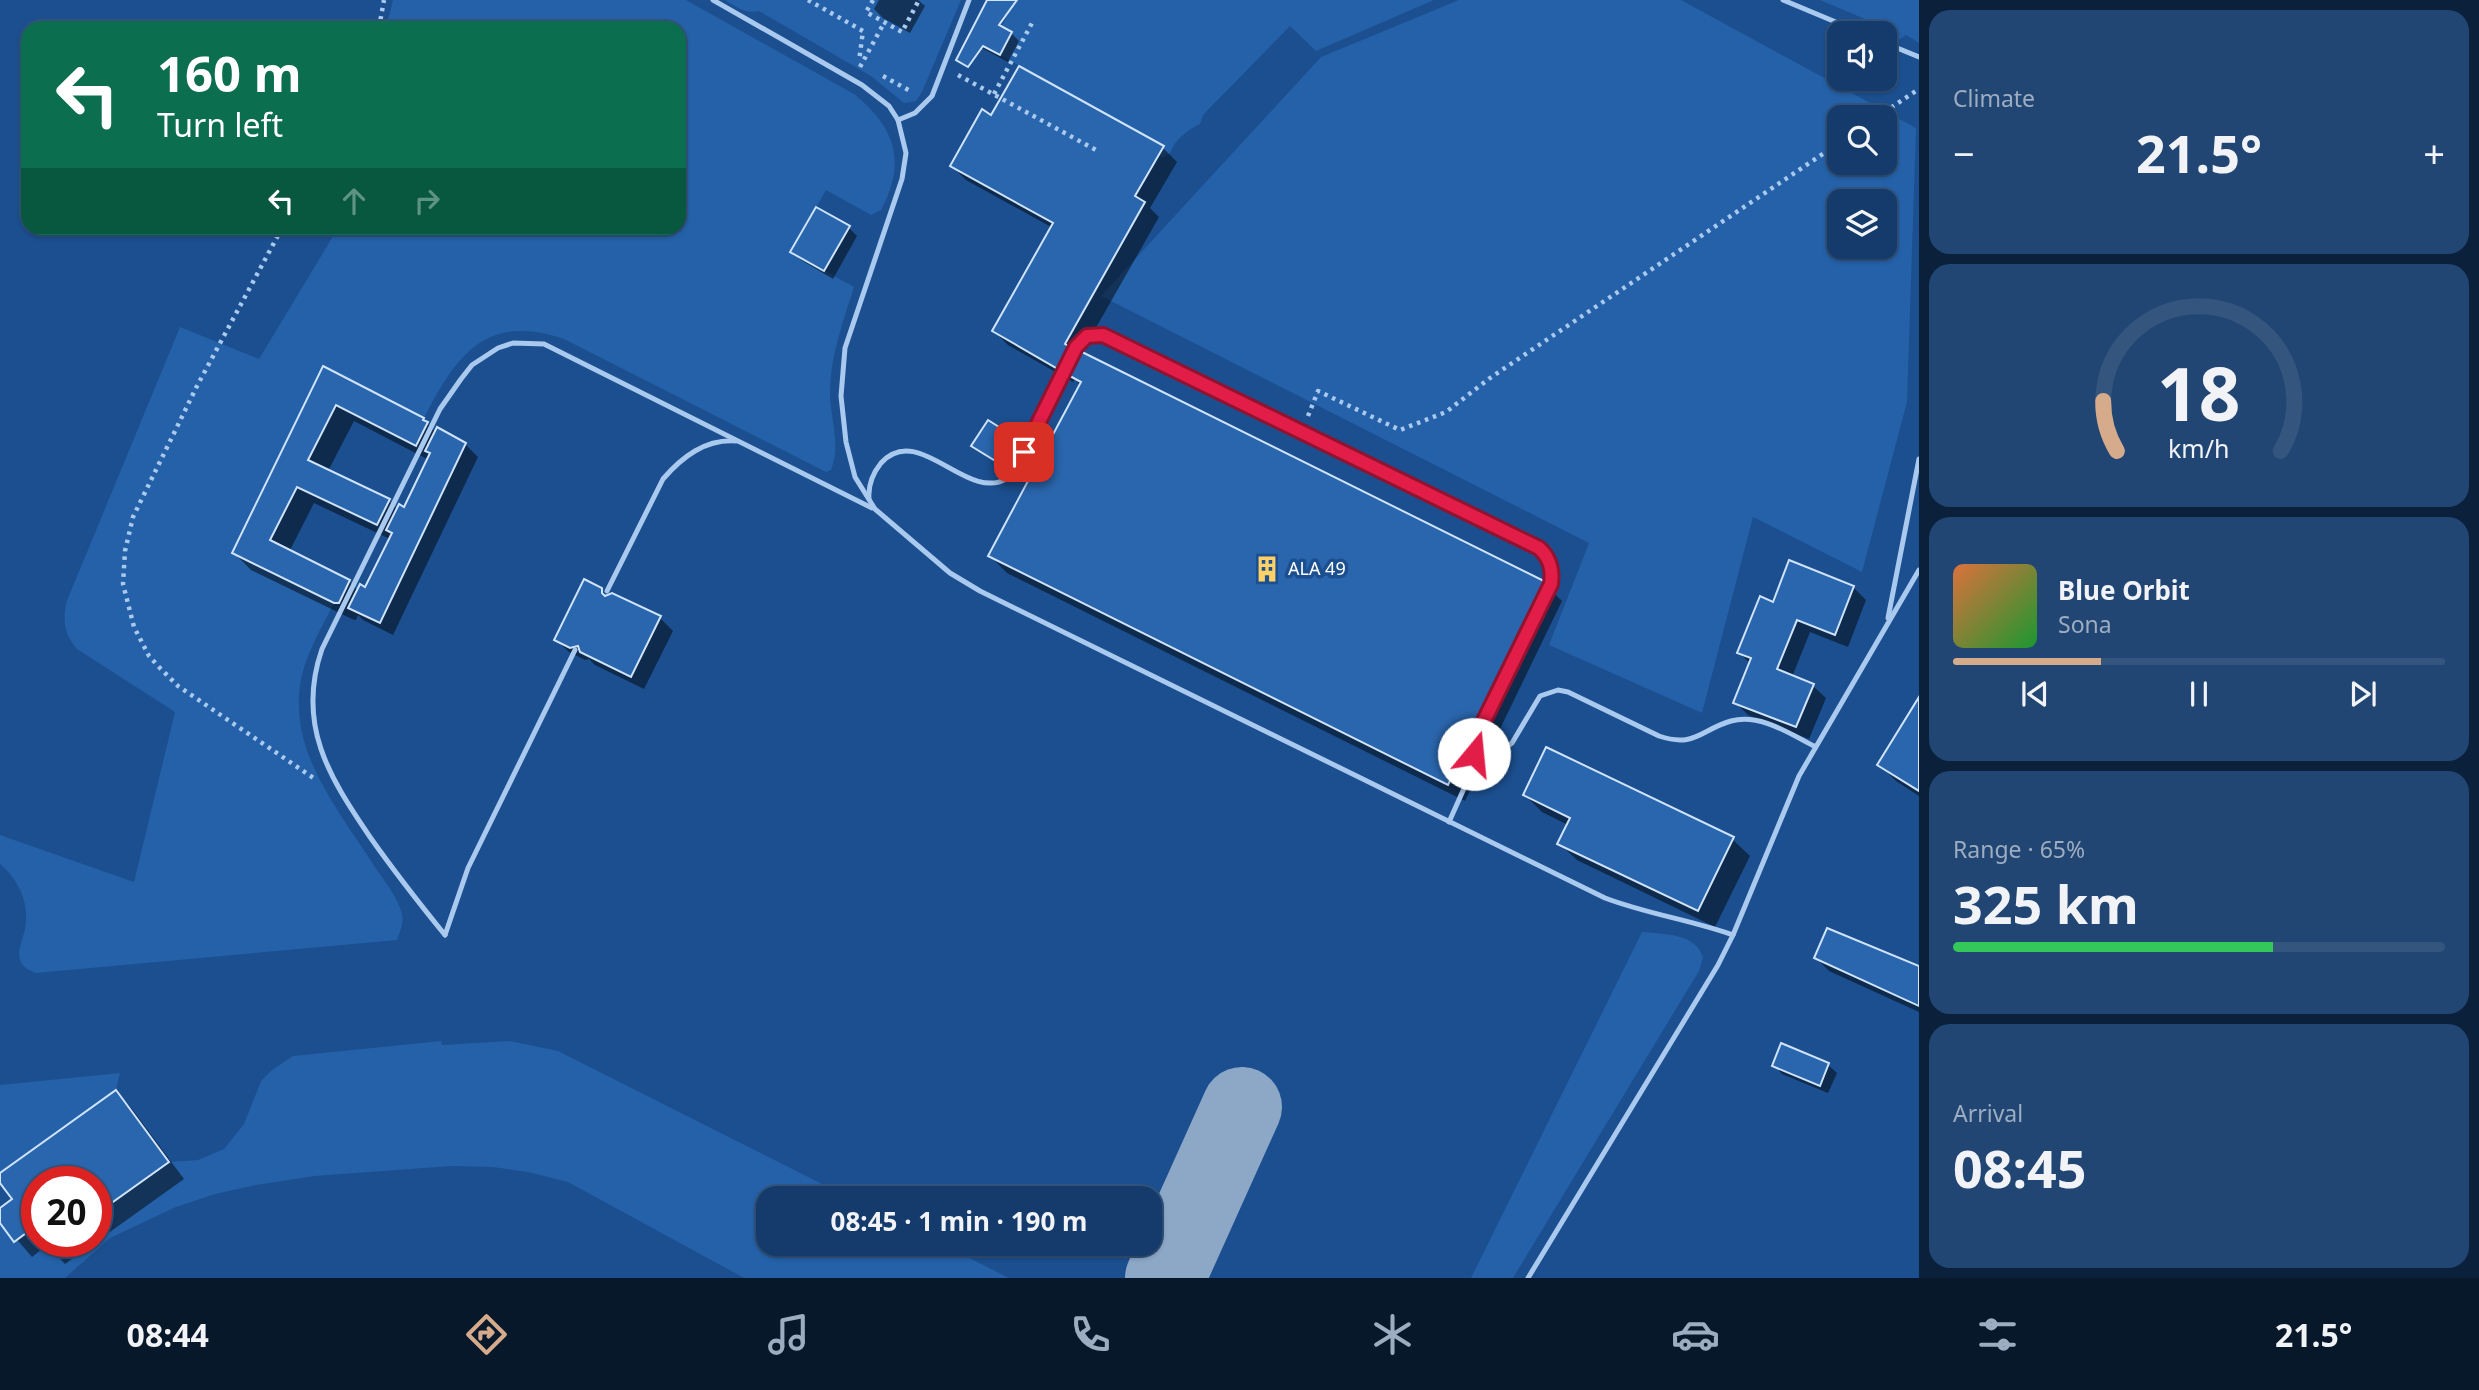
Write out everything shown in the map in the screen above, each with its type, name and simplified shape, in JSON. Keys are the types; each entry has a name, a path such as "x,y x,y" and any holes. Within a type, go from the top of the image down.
{"lane":[{"path":"713,0 876,95 889,106 898,120 906,153 904,172 853,322 842,370 842,420 846,442 855,477 875,509 950,573 981,591 1605,898 1647,913 1733,935"},
{"path":"898,120 915,113 932,96 969,0"},
{"path":"1783,0 1833,21"},
{"path":"1897,48 1919,57"},
{"path":"869,502 870,484 879,466 902,451 918,453 986,485 1002,483 1008,478 1076,347 1087,336 1095,334 1103,335 1539,548 1549,561 1551,584 1478,733 1470,775 1449,822"},
{"path":"575,650 468,868 445,935 405,887 343,798 329,772 317,740 312,706 316,667 322,649 440,409 472,365 486,354 513,343 544,344 875,509"},
{"path":"607,591 663,479 675,465 685,456 708,444 739,441"},
{"path":"1887,621 1919,458"},
{"path":"1528,1278 1718,965 1814,746 1919,570"},
{"path":"1470,775 1513,743 1540,696 1558,690 1568,692 1659,737 1675,741 1688,740 1732,720 1746,720 1777,726 1814,746"}],"path":[{"path":"380,21 384,0"},
{"path":"808,0 863,31 861,62"},
{"path":"873,0 866,12 902,33 919,0"},
{"path":"852,80 884,23"},
{"path":"994,94 1032,23"},
{"path":"861,62 908,92 915,89"},
{"path":"943,66 1096,150"},
{"path":"1895,105 1919,89"},
{"path":"1301,432 1318,391 1400,430 1446,412 1490,378 1827,150"},
{"path":"278,235 197,386 133,517 125,551 123,584 129,613 141,642 149,656 169,678 251,738 343,798"}],"shaded area":[{"path":"393,0 686,0 854,94 868,106 887,133 893,146 895,161 894,176 881,210 871,215 826,190 791,252 854,287 831,376 830,399 835,450 831,470 826,472 564,339 537,332 514,331 494,336 477,345 449,375 424,418 323,367 232,553 334,603 311,649 303,673 299,698 300,722 313,766 324,787 397,901 402,921 397,940 36,973 24,967 20,960 19,949 26,923 25,904 13,878 0,864 0,835 134,882 175,712 77,649 67,633 65,617 66,603 180,327 259,359 334,235 686,235 686,21 388,21"},
{"path":"725,0 961,0 922,92 916,101 904,103 871,76 759,11 745,11"},
{"path":"1010,0 1434,0 1316,51 1290,26 1203,115 1200,124 1182,136 1164,157 1158,156 1164,146 1000,55 1012,32 1002,26 1014,3"},
{"path":"1459,0 1681,0 1827,80 1827,91 1848,91 1874,105 1827,105 1827,175 1897,175 1897,118 1916,128 1907,402 1862,572 1753,517 1702,713 1549,645 1589,543 1101,296 1321,57"},
{"path":"1820,0 1919,0 1919,43 1906,35 1897,41 1897,21 1870,21"},
{"path":"1642,932 1687,939 1700,950 1703,958 1699,971 1513,1278 1471,1278"},
{"path":"441,1041 442,1045 510,1041 558,1051 826,1186 756,1186 756,1256 966,1256 1009,1278 744,1278 568,1182 493,1167 451,1166 315,1176 256,1185 215,1194 176,1207 112,1237 112,1203 169,1162 198,1160 224,1149 244,1124 261,1081 293,1056"},
{"path":"120,1073 116,1090 0,1173 0,1085"},
{"path":"0,1223 14,1242 21,1237 21,1257 89,1257 65,1278 0,1278"}],"building":[{"path":"987,0 1017,0 999,25 1012,32 1000,55 983,46 968,67 956,60"},
{"path":"1019,66 1164,146 1135,196 1145,202 1065,344 1070,347 1058,369 992,331 1053,223 950,166 982,109 991,115"},
{"path":"816,207 850,226 824,271 790,252"},
{"name":"ALA 49","path":"1080,351 1546,582 1448,785 988,556 1028,481 1016,474 1030,447 1042,455 1081,382 1068,375"},
{"path":"323,366 428,422 416,446 336,405 308,460 390,499 377,525 297,487 270,540 350,580 339,603 334,603 232,553"},
{"path":"988,420 1021,441 1007,468 971,446"},
{"path":"437,427 466,443 380,623 348,608 360,584 365,587 392,533 386,530 399,504 404,507 430,453 425,451"},
{"path":"1789,560 1854,586 1835,635 1797,620 1777,669 1814,684 1796,727 1733,703 1751,658 1737,653 1760,596 1773,602"},
{"path":"584,579 602,588 605,596 612,593 661,616 631,677 580,652 578,646 570,648 554,640"},
{"path":"1919,697 1919,791 1877,765"},
{"path":"1546,747 1734,837 1698,911 1557,844 1570,818 1523,795"},
{"path":"1827,928 1919,966 1919,1006 1814,958"},
{"path":"1781,1043 1829,1063 1820,1086 1772,1066"},
{"path":"116,1090 169,1162 112,1203 112,1166 21,1166 21,1237 14,1242 0,1223 0,1208 12,1199 0,1183 0,1173"}],"taxiway":[{"path":"1165,1278 1242,1107"}],"place":[{"name":"ALA 49","path":"1267,569"}],"route":[{"path":"1024,452 1076,347 1087,336 1103,335 1539,548 1552,568 1551,584 1478,733 1474,754"}]}
